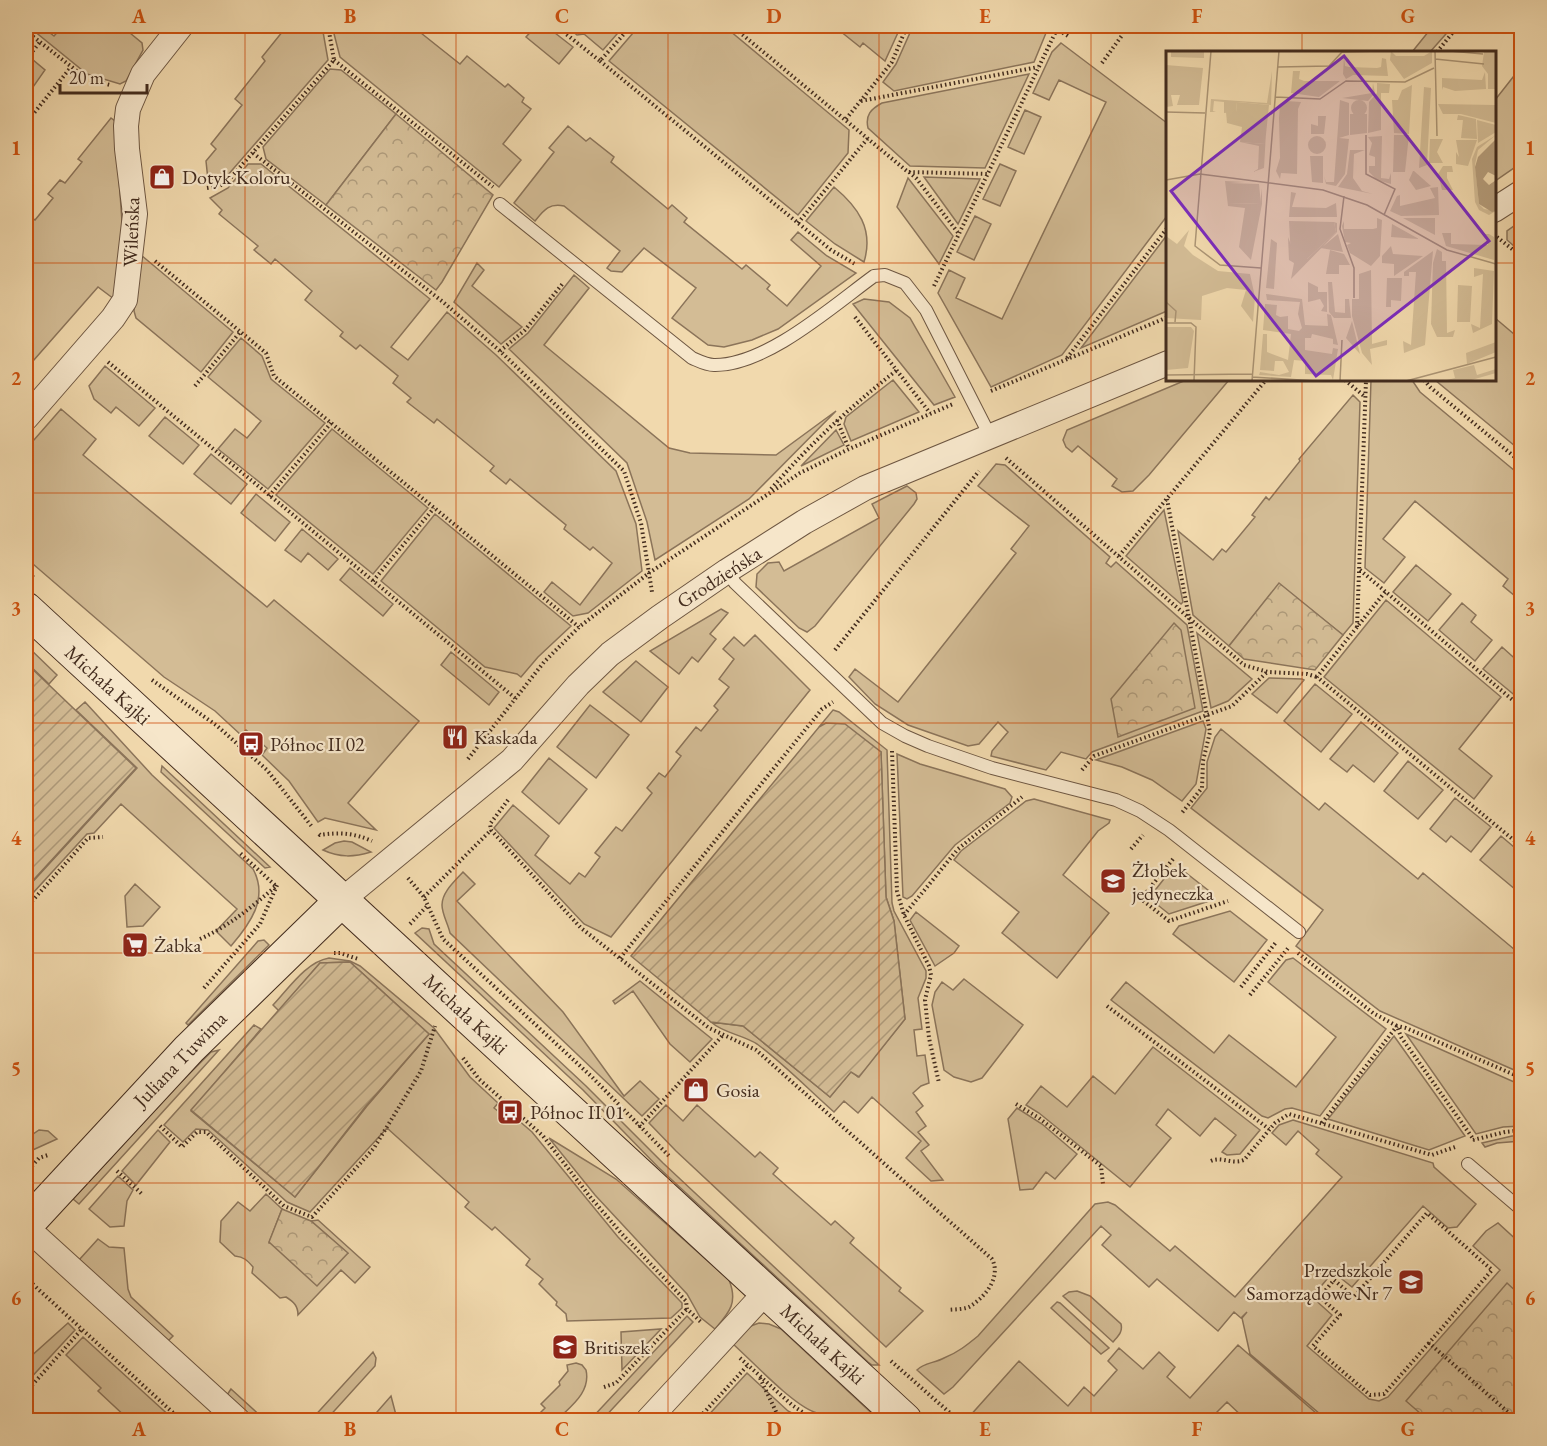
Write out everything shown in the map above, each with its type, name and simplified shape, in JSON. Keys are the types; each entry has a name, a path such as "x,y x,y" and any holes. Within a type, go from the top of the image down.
{"street":[{"name":"Wileńska","path":"26,418 113,318 125,300 135,214 127,149 128,109 143,74 181,26"},
{"path":"1496,209 1521,192"},
{"name":"Grodzieńska","path":"342,900 512,760 578,685 610,654 727,571 804,522 866,488 996,445 1166,363"},
{"name":"Michała Kajki","path":"34,598 342,900 905,1420"},
{"name":"Juliana Tuwima","path":"26,1226 189,1049 342,900"},
{"path":"26,1226 238,1420"},
{"path":"648,1420 766,1292"}],"lane":[{"path":"500,204 692,358 705,364 715,365 757,356 785,340 874,276 885,275 896,278 911,289 926,310 996,445"},
{"path":"727,571 735,583 882,723 905,736 993,768 1128,805 1169,830 1299,932"},
{"path":"1468,1164 1521,1210"}],"path":[{"path":"328,26 334,60 496,190"},
{"path":"556,26 831,250 874,276"},
{"path":"600,61 631,26"},
{"path":"732,26 916,178 959,234"},
{"path":"846,119 892,62 906,26"},
{"path":"1037,26 1057,29 1068,36"},
{"path":"1438,51 1458,26"},
{"path":"931,293 1057,29"},
{"path":"26,31 87,79"},
{"path":"1102,63 1123,34"},
{"path":"26,47 32,52 40,42"},
{"path":"207,188 227,182 334,60"},
{"path":"26,123 71,67"},
{"path":"861,101 1039,67"},
{"path":"798,223 868,138"},
{"path":"253,153 443,302 500,351 624,471 642,523 654,607 660,617"},
{"path":"908,172 988,174"},
{"path":"1066,358 1166,228"},
{"path":"1496,236 1521,258"},
{"path":"154,259 266,353 274,376 579,627"},
{"path":"500,351 525,330 577,266"},
{"path":"853,314 930,414"},
{"path":"465,762 544,662 579,627 649,573 800,473 930,414 970,397 994,391 1066,358 1166,317"},
{"path":"195,386 240,332"},
{"path":"89,346 515,698"},
{"path":"767,494 795,461 847,410 897,370"},
{"path":"1119,556 1265,381"},
{"path":"1346,381 1365,396"},
{"path":"1357,627 1366,381"},
{"path":"1425,381 1521,464"},
{"path":"837,420 849,449"},
{"path":"269,496 331,423"},
{"path":"996,445 1244,665 1268,672 1317,677 1521,846"},
{"path":"821,666 985,463"},
{"path":"1159,842 1202,788 1203,761 1210,732 1167,499"},
{"path":"373,581 434,508"},
{"path":"26,570 34,598"},
{"path":"1359,570 1521,708"},
{"path":"1317,677 1385,592"},
{"path":"1069,787 1094,756 1232,706 1268,672"},
{"path":"147,677 216,725 267,770 320,835 337,832 357,835 378,843 424,897 443,939 592,1077 671,1158"},
{"path":"829,698 841,708"},
{"path":"620,958 822,709 834,702"},
{"path":"898,751 892,747 897,891 904,915 929,966 931,975 925,1000 929,1038 939,1083"},
{"path":"904,915 958,849 1027,793 1017,789"},
{"path":"512,796 490,824 491,830 581,928 709,1028 756,1050 992,1259 995,1266 993,1283 972,1305 948,1310"},
{"path":"424,897 491,830"},
{"path":"1131,849 1145,832 1176,856 1141,899 1169,921 1232,900 1222,893"},
{"path":"26,908 88,838 103,837"},
{"path":"200,939 220,930 254,906 276,886"},
{"path":"1240,987 1279,938 1373,1013 1397,1026 1521,1078"},
{"path":"1250,995 1289,946"},
{"path":"328,953 340,953 363,961"},
{"path":"1107,1006 1269,1129"},
{"path":"157,1124 182,1147 197,1132 206,1132 284,1206 312,1217 374,1148 421,1071 436,1023 443,1032"},
{"path":"1322,1123 1397,1026"},
{"path":"1397,1026 1401,1037 1474,1140"},
{"path":"639,1127 723,1035"},
{"path":"458,1051 479,1079 543,1136 606,1216 686,1301 687,1309 759,1376 808,1416"},
{"path":"1016,1104 1040,1118 1101,1166 1103,1184"},
{"path":"1211,1161 1216,1159 1232,1162 1244,1160 1269,1129 1289,1114 1432,1155 1474,1140 1505,1132 1521,1131"},
{"path":"116,1170 143,1195"},
{"path":"1426,1213 1492,1270 1429,1343 1384,1394 1370,1395 1313,1346 1340,1315 1320,1298 1334,1280 1354,1297 1426,1213"},
{"path":"26,1278 181,1420"},
{"path":"604,1388 616,1383 687,1309"},
{"path":"26,1392 82,1329"},
{"path":"1429,1343 1517,1420"},
{"path":"884,1355 958,1420"},
{"path":"698,1420 748,1365"},
{"path":"759,1376 780,1420"},
{"path":"805,1420 808,1416"},
{"path":"785,1420 808,1416 829,1420"}],"green space":[{"path":"28,26 41,26 54,36 63,26 136,26 130,33 142,43 143,50 126,81 120,84 87,74"},
{"path":"287,26 322,26 328,60 227,176 208,180 206,161 216,149 211,144 242,105 235,99 265,61 262,57"},
{"path":"332,26 421,26 425,29 421,33 460,64 467,56 505,87 508,84 524,98 522,102 531,109 503,144 521,160 499,187 340,57"},
{"path":"536,26 546,26 573,47 559,64 526,37"},
{"path":"566,26 624,26 603,50 584,34 577,35"},
{"path":"639,26 724,26 849,130 848,153 798,215 609,61"},
{"path":"836,26 901,26 885,61 863,43 860,47"},
{"path":"913,26 984,26 1046,33 1034,62 894,91 883,82 896,64"},
{"path":"1433,26 1453,26 1431,51 1413,51"},
{"path":"1061,43 1166,122 1166,217 1062,355 991,387 938,293 949,270 965,278 956,298 1002,319 1106,102 1059,80 1049,100 1033,93 1052,52"},
{"path":"26,54 45,70 31,90 26,86"},
{"path":"1521,67 1521,163 1496,180 1496,99"},
{"path":"330,69 341,70 396,114 326,205 266,159 263,147"},
{"path":"1029,74 985,168 910,166 868,128 867,119 870,113 882,103"},
{"path":"1025,110 1041,117 1024,154 1008,147"},
{"path":"396,114 493,195 436,290 326,205"},
{"path":"111,118 115,121 123,236 114,299 98,287 26,369 26,222 30,217 35,220 53,198 48,194 60,180 65,183 82,162 78,159"},
{"path":"568,126 586,141 590,138 614,157 611,162 668,209 672,205 687,218 684,222 742,269 746,265 770,285 767,289 787,306 821,266 791,240 798,232 827,256 856,273 778,329 752,340 724,347 708,345 672,318 696,288 644,248 622,272 611,271 607,268 620,251 564,206 547,208 535,221 514,203 554,152 549,148"},
{"path":"248,164 261,164 430,299 391,347 408,360 447,312 496,355 616,471 636,524 642,571 588,613 573,616 544,592 552,582 580,605 612,563 593,547 590,550 564,529 566,525 510,479 506,484 490,471 494,466 437,419 434,423 407,402 411,398 393,383 398,376 360,345 356,349 340,336 343,332 305,300 312,291 275,259 271,264 254,250 258,246 219,214 222,210 210,198 228,188"},
{"path":"1000,164 1016,171 1000,206 983,199"},
{"path":"924,177 980,179 958,224"},
{"path":"908,178 953,236 939,264 897,207"},
{"path":"834,187 857,211 862,220 867,239 864,262 835,244 806,221"},
{"path":"975,216 991,224 974,260 957,252"},
{"path":"1521,221 1521,252 1507,240 1507,231"},
{"path":"1166,236 1166,311 1081,348"},
{"path":"141,255 233,332 201,372 136,318 134,311"},
{"path":"477,263 484,270 472,286 522,327 501,344 454,302"},
{"path":"574,275 589,288 544,345 669,448 690,453 776,455 836,411 749,499 655,560 647,522 627,463 509,349 528,333"},
{"path":"864,299 889,302 910,318 955,397 934,405 853,304"},
{"path":"1496,319 1521,340 1521,451 1436,381 1496,381"},
{"path":"241,338 262,356 271,379 325,423 268,489 218,449 235,429 247,438 261,421 208,377"},
{"path":"105,366 155,408 139,426 116,407 111,413 94,399 89,386"},
{"path":"893,380 919,412 851,441 844,424 846,417"},
{"path":"1184,381 1228,381 1133,491 1122,492 1112,486 1117,479 1078,446 1072,452 1066,447 1063,440 1067,430"},
{"path":"1371,381 1413,381 1420,392 1521,476 1521,601 1503,586 1508,579 1415,501 1383,539 1405,557 1384,583 1365,568"},
{"path":"1353,395 1360,402 1353,623 1343,635 1279,584 1229,646 1193,615 1178,531 1213,560 1222,549 1226,552 1255,517 1252,515 1266,497 1269,500 1300,461 1299,459"},
{"path":"61,409 96,439 83,455 267,607 274,600 419,721 348,803 376,830 325,818 318,822 289,781 262,755 267,748 246,730 241,735 215,711 164,677 26,558 26,449"},
{"path":"165,417 199,445 183,464 149,436"},
{"path":"332,429 428,508 373,574 276,495"},
{"path":"836,430 844,445 801,466"},
{"path":"211,454 247,484 231,504 194,474"},
{"path":"996,464 1005,465 1110,557 1106,563 1111,567 1116,562 1187,625 1203,711 1092,752 1086,759 1061,752 1046,770 991,756 992,751 1008,732 998,722 979,744 968,746 908,725 875,704 849,677 855,669 898,702 1016,553 1011,549 1029,526 978,486"},
{"path":"907,486 916,493 917,499 914,504 815,626 807,632 799,628 756,587 757,574 768,563 779,562 784,571 879,518 872,504"},
{"path":"256,494 290,522 275,541 241,513"},
{"path":"1164,510 1183,602 1181,604 1126,556"},
{"path":"435,514 571,626 538,657 521,677 517,674 485,667 381,581"},
{"path":"302,529 338,559 328,570 308,553 301,562 285,550"},
{"path":"1416,565 1451,594 1428,621 1393,592"},
{"path":"350,568 393,604 383,616 340,580"},
{"path":"1279,583 1343,635 1315,670 1244,659 1229,646"},
{"path":"1386,600 1501,697 1459,749 1492,776 1474,799 1324,677"},
{"path":"1462,603 1476,615 1471,622 1492,640 1475,661 1439,630"},
{"path":"721,609 728,613 710,634 716,639 698,662 692,657 679,674 650,651"},
{"path":"1174,623 1181,630 1195,708 1118,737 1111,699"},
{"path":"1197,633 1252,679 1228,701 1211,708"},
{"path":"755,635 810,690 611,937 584,924 494,828 513,805 549,836 535,855 570,884 579,873 585,877 600,857 595,853 616,827 622,831 652,793 647,788 659,773 665,777 681,756 676,752 696,727 701,731 718,710 714,706 729,687 719,679 734,659 723,649 734,637 744,646"},
{"path":"26,645 57,675 49,684 26,662"},
{"path":"1502,647 1521,664 1521,694 1518,698 1483,669"},
{"path":"451,652 499,692 489,705 441,665"},
{"path":"636,661 668,687 641,722 603,692"},
{"path":"26,663 136,768 26,888"},
{"path":"1269,678 1304,680 1277,713 1252,694"},
{"path":"1315,684 1352,714 1321,752 1284,721"},
{"path":"85,702 152,775 253,869 259,890 258,900 251,920 231,946 216,931 237,909 121,804 94,833 87,834 32,894 27,888 137,768 76,710"},
{"path":"590,705 629,735 596,778 557,747"},
{"path":"833,710 839,712 887,750 892,903 926,971 926,978 918,998 922,1029 914,1030 917,1056 925,1055 929,1083 913,1093 923,1106 916,1112 926,1126 918,1132 929,1145 921,1151 943,1180 931,1181 906,1158 921,1141 872,1097 858,1113 844,1101 834,1112 757,1044 721,1029 711,1022 743,1026 830,1097 851,1071 858,1077 905,1019 894,921 886,897 881,752 826,723 819,727"},
{"path":"1203,721 1206,729 1196,784 1182,801 1152,780 1122,767 1096,760"},
{"path":"1361,722 1398,753 1374,782 1353,765 1347,772 1330,759"},
{"path":"826,723 845,724 881,752 886,897 894,921 905,1019 859,1077 851,1072 830,1097 743,1026 711,1022 631,956 819,727"},
{"path":"1221,729 1319,810 1325,803 1418,879 1423,873 1521,955 1521,1073 1380,1011 1296,946 1323,910 1191,808 1207,788 1207,762 1215,737"},
{"path":"897,754 920,764 1005,789 1012,797 1010,803 955,845 907,899 903,897"},
{"path":"549,758 587,789 559,824 522,792"},
{"path":"1408,761 1443,790 1418,819 1384,791"},
{"path":"162,766 270,867 265,868 161,772"},
{"path":"1455,798 1491,827 1471,852 1451,836 1446,842 1430,829"},
{"path":"1034,799 1110,820 1098,831 1063,875 1109,913 1057,978 1002,933 1019,912 954,860 961,851 1026,801"},
{"path":"1501,836 1521,853 1521,884 1516,890 1480,860"},
{"path":"344,841 352,842 371,852 347,856 323,850"},
{"path":"1181,869 1213,894 1209,901 1169,914 1149,898 1171,870"},
{"path":"463,872 475,884 457,901 563,1012 624,1096 640,1081 659,1099 642,1116 450,933 443,912 443,900 450,887"},
{"path":"135,884 160,907 143,926 127,927 125,896"},
{"path":"1230,911 1267,940 1234,982 1173,934 1179,926"},
{"path":"916,912 959,946 954,953 935,966 910,920"},
{"path":"422,928 429,929 434,944 879,1365 872,1365 868,1362 658,1167 583,1090 415,933"},
{"path":"264,940 269,945 188,1025 186,1023 258,941"},
{"path":"329,958 350,961 360,966 434,1028 470,1077 498,1103 494,1108 514,1124 518,1120 532,1132 618,1237 682,1303 682,1308 671,1318 567,1321 566,1314 556,1305 557,1302 539,1284 543,1279 526,1265 530,1259 495,1227 492,1230 465,1207 469,1202 387,1128 310,1212 287,1202 208,1130 196,1129 183,1142 164,1125 254,1025 261,1029 191,1111 295,1197 367,1106 429,1034 350,962 320,963 279,1011 273,1005 305,970"},
{"path":"1293,958 1386,1029 1320,1116 1292,1108 1268,1118 1262,1116 1111,1000 1126,982 1214,1053 1229,1035 1296,1087 1336,1037 1268,982 1286,960"},
{"path":"350,962 429,1034 366,1106 295,1197 191,1110 320,963"},
{"path":"964,979 1023,1025 982,1078 971,1082 954,1077 944,1070 932,1005 935,992 942,982 953,990"},
{"path":"640,981 712,1039 690,1062 670,1044 633,991 615,1004 613,1001"},
{"path":"1406,1034 1521,1085 1521,1126 1503,1127 1476,1134"},
{"path":"1394,1036 1465,1136 1429,1150 1328,1119"},
{"path":"1153,1047 1260,1130 1240,1154 1227,1155 1222,1152 1236,1135 1215,1118 1200,1136 1168,1109 1156,1125 1171,1138 1130,1187 1026,1105 1041,1086 1067,1107 1093,1076 1115,1094"},
{"path":"219,1050 79,1204 73,1199 174,1089 211,1052"},
{"path":"666,1105 683,1121 697,1105 755,1157 760,1152 778,1168 773,1174 831,1225 835,1221 854,1238 850,1243 901,1288 899,1291 923,1311 886,1347 676,1151 649,1123"},
{"path":"1017,1108 1042,1124 1077,1154 1055,1179 1046,1172 1033,1189 1020,1190 1008,1119"},
{"path":"1293,1120 1433,1163 1434,1167 1476,1204 1457,1227 1448,1228 1423,1206 1352,1287 1333,1272 1312,1297 1332,1315 1307,1346 1369,1399 1379,1401 1388,1397 1500,1270 1473,1246 1486,1231 1498,1223 1521,1244 1521,1267 1518,1271 1522,1274 1521,1420 1327,1420 1250,1354 1242,1318 1247,1312 1241,1318 1234,1312 1218,1331 1157,1279 1149,1287 1102,1245 1111,1235 1101,1226 953,1387 944,1394 917,1370 953,1354 978,1336 1095,1204 1108,1202 1115,1205 1170,1251 1175,1246 1235,1297 1342,1177 1316,1154 1319,1150 1298,1131 1286,1145 1272,1133 1279,1125"},
{"path":"39,1130 48,1131 57,1139 26,1153 26,1139"},
{"path":"158,1130 170,1142 136,1185 122,1171"},
{"path":"1521,1136 1521,1141 1497,1143 1485,1147 1482,1143"},
{"path":"549,1138 616,1179 729,1280 733,1295 731,1306 715,1329 700,1317 687,1294 595,1195"},
{"path":"118,1176 133,1190 127,1201 124,1226 110,1227 89,1209"},
{"path":"266,1194 282,1209 269,1243 347,1253 311,1221 318,1220 370,1267 355,1283 341,1270 298,1315 293,1303 286,1297 280,1298 252,1273 253,1267 247,1261 235,1256 220,1242 221,1221 238,1202 250,1211"},
{"path":"282,1209 311,1221 348,1253 317,1286 269,1242"},
{"path":"98,1239 109,1247 124,1248 128,1289 131,1297 173,1336 168,1341 79,1260"},
{"path":"1507,1283 1521,1296 1521,1420 1428,1420 1406,1401"},
{"path":"1077,1291 1090,1296 1121,1324 1121,1332 1113,1342 1063,1296"},
{"path":"1057,1302 1109,1348 1101,1354 1051,1308"},
{"path":"687,1316 693,1322 602,1420 590,1420"},
{"path":"68,1323 75,1330 26,1383 28,1359"},
{"path":"759,1323 781,1329 879,1420 830,1417 814,1412 794,1400 733,1344 748,1327"},
{"path":"661,1329 622,1370 621,1332"},
{"path":"83,1337 174,1420 129,1420 98,1391 101,1388 66,1355"},
{"path":"1238,1345 1324,1420 1246,1420 1227,1402 1209,1420 973,1420 969,1417 1019,1361 1068,1406 1084,1387 1094,1396 1117,1370 1108,1361 1119,1348 1143,1369 1159,1352 1175,1367 1167,1377 1190,1398"},
{"path":"373,1352 376,1358 375,1366 326,1420 311,1420"},
{"path":"576,1363 582,1365 586,1370 587,1378 579,1398 557,1420 533,1420 545,1408 541,1404 560,1385 559,1382 568,1371 567,1365"},
{"path":"747,1373 788,1411 805,1420 704,1420"},
{"path":"231,1389 265,1420 254,1420 227,1395"},
{"path":"391,1396 396,1415 370,1420"}],"place":[{"name":"Dotyk Koloru","path":"162,177"},
{"name":"Kaskada","path":"455,737"},
{"name":"Północ II 02","path":"251,744"},
{"name":"Żłobek jedyneczka","path":"1113,881"},
{"name":"Żabka","path":"135,945"},
{"name":"Gosia","path":"696,1090"},
{"name":"Północ II 01","path":"510,1112"},
{"name":"Przedszkole Samorządowe Nr 7","path":"1411,1282"},
{"name":"Britiszek","path":"565,1347"}]}
